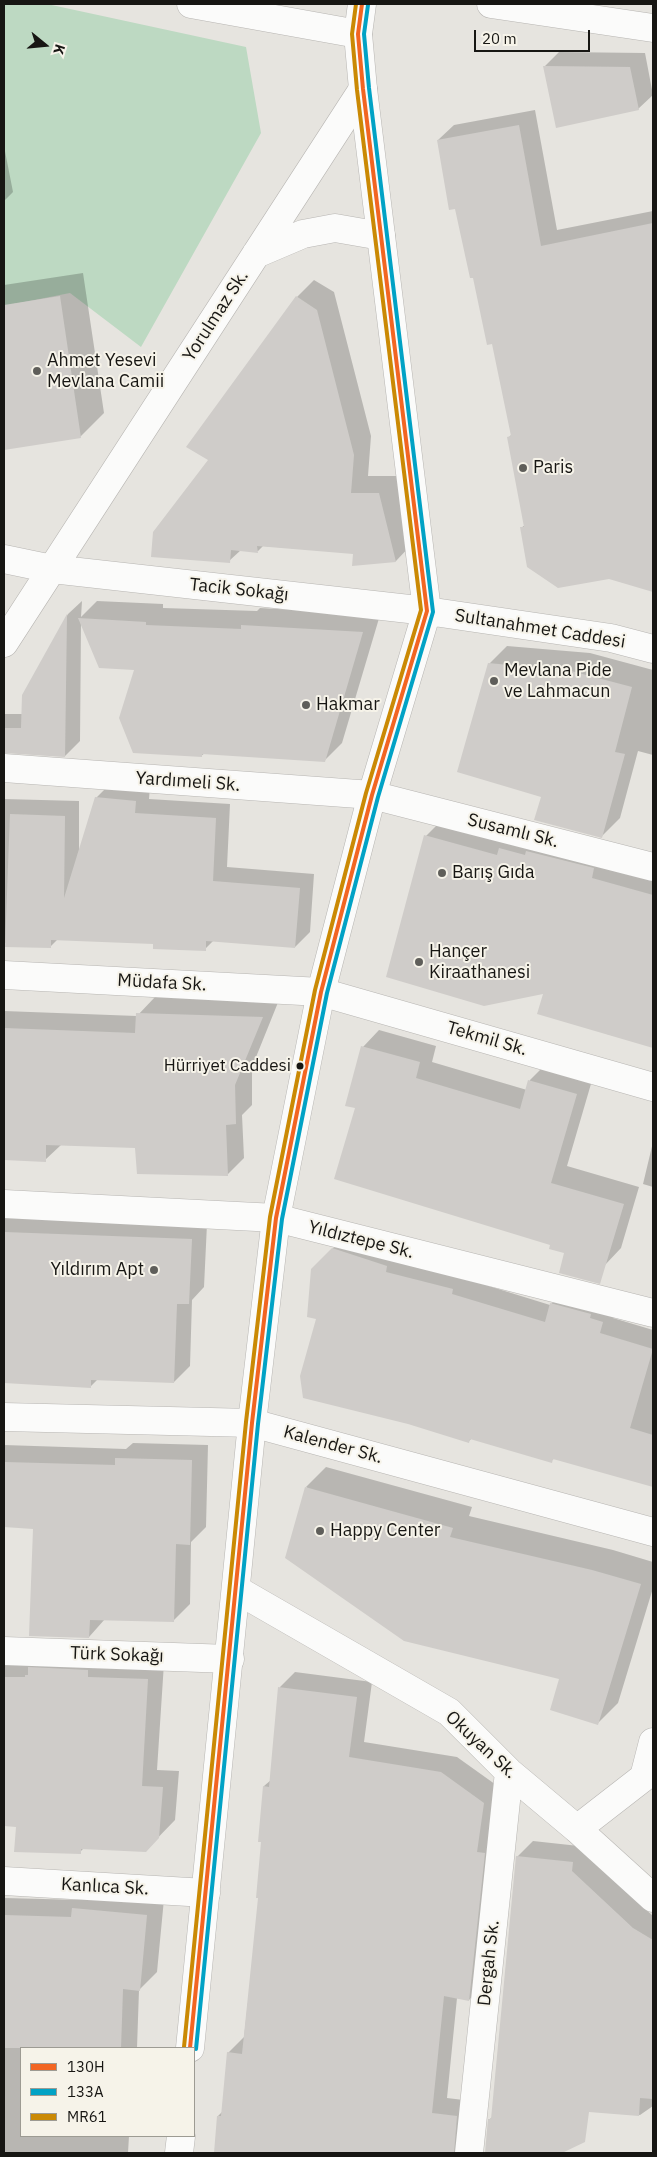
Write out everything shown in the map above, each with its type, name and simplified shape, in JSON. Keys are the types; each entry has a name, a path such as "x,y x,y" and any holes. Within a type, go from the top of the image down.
{"street":[{"path":"191,4 358,34"},
{"path":"190,2047 237,1590 252,1423 276,1218 321,992 372,795 426,611 363,89 358,34 362,4"},
{"path":"491,4 653,28"},
{"name":"Yorulmaz Sk.","path":"4,643 363,89"},
{"path":"256,254 303,234 335,228 381,236"},
{"name":"Tacik Sokağı","path":"4,559 52,569 426,611"},
{"name":"Sultanahmet Caddesi","path":"426,611 611,638 653,650"},
{"name":"Yardımeli Sk.","path":"4,768 372,795"},
{"name":"Susamlı Sk.","path":"372,795 653,867"},
{"name":"Müdafa Sk.","path":"4,975 321,992"},
{"name":"Tekmil Sk.","path":"321,992 653,1087"},
{"name":"Yıldıztepe Sk.","path":"4,1204 276,1218 653,1313"},
{"name":"Kalender Sk.","path":"4,1417 252,1423 653,1532"},
{"name":"Okuyan Sk.","path":"237,1590 449,1712 509,1772 578,1829 653,1898"},
{"name":"Türk Sokağı","path":"4,1652 230,1659"},
{"path":"578,1829 644,1777 653,1742"},
{"name":"Dergah Sk.","path":"469,2153 509,1772"},
{"name":"Kanlıca Sk.","path":"4,1881 206,1893"},
{"path":"179,2153 181,2137"}],"green space":[{"path":"4,4 47,4 246,47 261,133 141,347 70,293 4,306"}],"building":[{"path":"543,66 630,67 639,110 556,128"},
{"path":"519,125 541,246 653,223 653,592 609,579 558,588 527,567 520,527 524,527 507,437 511,436 492,344 487,345 473,278 470,278 455,209 449,210 437,140"},
{"name":"Ahmet Yesevi Mevlana Camii","path":"60,296 81,438 4,450 4,305"},
{"path":"296,296 317,310 354,455 351,493 379,493 396,562 352,566 353,554 257,546 258,553 231,550 230,563 151,557 153,532 208,460 186,447"},
{"path":"67,614 65,757 4,753 4,728 21,728 22,695"},
{"path":"78,618 146,622 146,625 241,629 241,625 363,632 325,762 202,754 202,757 133,753 119,718 134,670 99,668"},
{"path":"488,663 571,671 632,687 615,752 625,754 602,838 534,820 541,797 457,772"},
{"path":"95,797 136,801 135,813 216,818 213,881 300,888 295,948 206,941 206,951 153,949 153,944 51,940 51,948 5,947 10,814 65,816 64,898"},
{"path":"424,835 497,855 499,848 525,855 526,851 594,868 592,878 653,895 653,1048 537,1014 543,994 484,1006 386,977"},
{"path":"136,1013 263,1017 235,1085 236,1124 226,1125 228,1176 137,1174 135,1148 46,1145 46,1162 4,1160 4,1028 135,1033"},
{"path":"361,1046 420,1062 416,1078 520,1109 528,1080 577,1094 551,1183 624,1204 600,1284 559,1273 564,1253 549,1249 550,1245 334,1179 355,1108 345,1106"},
{"path":"4,1232 192,1239 189,1304 177,1304 174,1383 91,1380 91,1388 4,1383"},
{"path":"332,1248 387,1266 386,1272 453,1289 452,1294 545,1322 550,1303 591,1314 590,1318 603,1322 600,1333 653,1349 630,1428 653,1435 653,1487 553,1459 552,1463 470,1439 469,1443 408,1424 303,1398 300,1376 316,1319 307,1317 311,1269"},
{"path":"115,1458 192,1460 190,1545 176,1544 174,1622 90,1620 89,1638 29,1636 33,1529 4,1527 4,1462 115,1465"},
{"path":"305,1487 453,1528 450,1537 592,1570 641,1584 598,1725 550,1710 559,1679 404,1641 285,1558"},
{"path":"28,1667 88,1670 88,1677 148,1679 142,1786 163,1787 159,1838 146,1852 81,1849 81,1854 14,1852 16,1827 4,1826 4,1677 25,1677 25,1675 28,1675"},
{"path":"278,1687 357,1697 349,1757 441,1772 484,1803 477,1852 485,1853 469,2001 444,1996 432,2113 457,2116 454,2153 214,2153 217,2116 221,2116 227,2052 242,2054 258,1898 256,1898 261,1842 258,1842 263,1786 269,1787"},
{"path":"516,1856 573,1862 572,1871 633,1928 653,1940 653,2099 640,2098 639,2116 589,2112 585,2142 562,2153 485,2153 488,2119 491,2119"},
{"path":"72,1908 147,1915 140,1991 123,1989 121,2047 4,2048 4,1915 71,1917"}],"transit line":[{"name":"MR61","path":"184,2047 246,1422 270,1217 315,990 366,793 421,610 357,90 352,34 356,4"},
{"name":"130H","path":"190,2047 252,1423 276,1218 321,992 372,795 427,611 363,89 358,34 362,4"},
{"name":"133A","path":"196,2049 258,1424 282,1219 327,993 378,797 433,612 369,88 364,34 368,5"}],"place":[{"name":"Ahmet Yesevi Mevlana Camii","path":"37,371"},
{"name":"Paris","path":"523,468"},
{"name":"Mevlana Pide ve Lahmacun","path":"494,681"},
{"name":"Hakmar","path":"306,705"},
{"name":"Barış Gıda","path":"442,873"},
{"name":"Hançer Kiraathanesi","path":"419,962"},
{"name":"Hürriyet Caddesi","path":"300,1066"},
{"name":"Yıldırım Apt","path":"154,1270"},
{"name":"Happy Center","path":"320,1531"}]}
